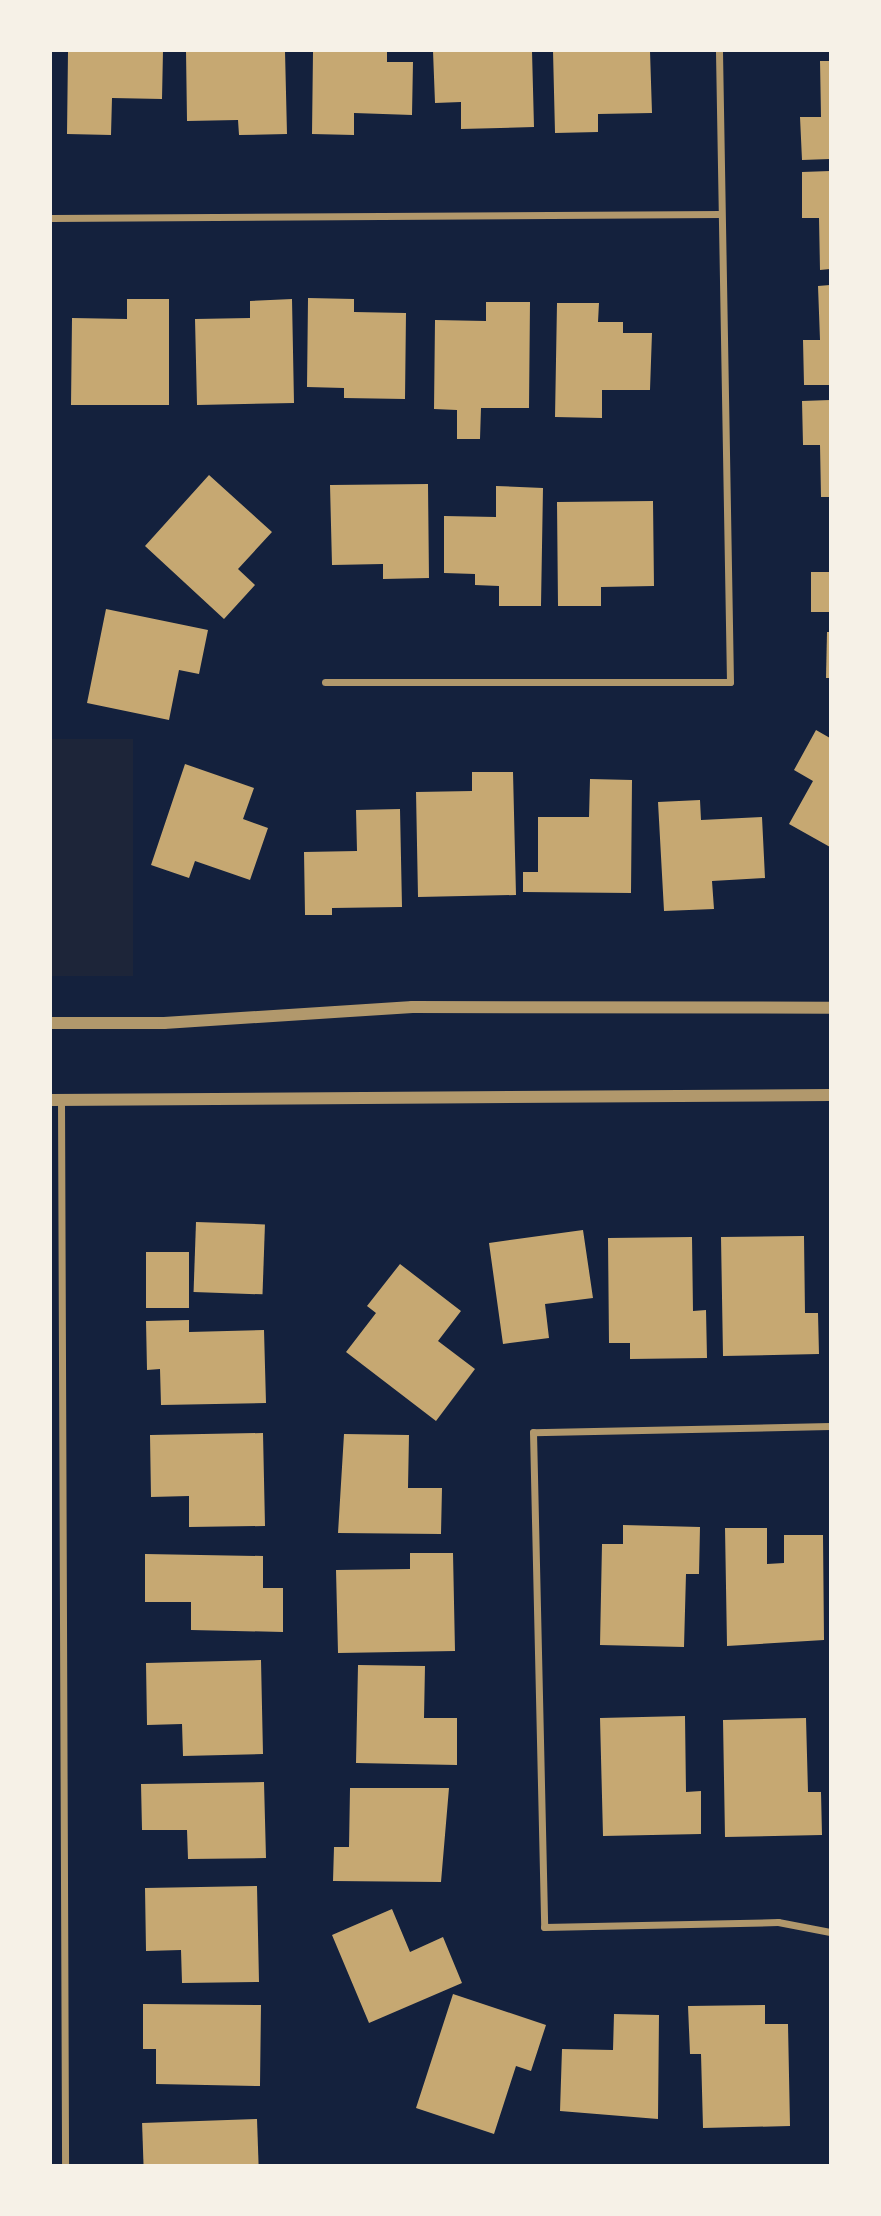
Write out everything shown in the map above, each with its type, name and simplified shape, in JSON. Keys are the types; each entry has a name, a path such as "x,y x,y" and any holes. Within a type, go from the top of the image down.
{"street":[{"path":"325,682 730,682 719,51"},
{"path":"51,218 721,214"},
{"path":"51,1023 164,1023 412,1007 830,1008"},
{"path":"65,2165 56,1100 830,1096"},
{"path":"830,1426 533,1432 544,1927 778,1922 830,1932"}],"shaded area":[{"path":"51,739 133,739 133,976 51,976"}],"building":[{"path":"68,51 163,51 162,99 112,98 111,135 67,134"},
{"path":"186,51 285,51 287,134 239,135 238,120 187,121"},
{"path":"313,51 387,51 387,62 413,62 412,115 354,113 354,135 312,134"},
{"path":"433,51 532,51 534,127 461,129 461,102 435,103"},
{"path":"553,51 650,51 652,113 598,114 598,132 555,133"},
{"path":"820,61 830,61 830,159 802,160 800,117 821,117"},
{"path":"830,171 830,269 820,270 819,218 802,218 802,172"},
{"path":"830,285 830,385 804,385 803,340 820,340 818,286"},
{"path":"308,298 354,299 354,312 406,313 405,399 344,398 344,388 307,387"},
{"path":"127,299 169,299 169,405 71,405 72,318 127,319"},
{"path":"292,299 294,403 197,405 195,319 250,318 250,301"},
{"path":"486,302 530,302 529,408 481,408 480,439 457,439 457,410 434,409 435,320 486,321"},
{"path":"557,303 599,303 598,322 623,322 623,333 652,333 650,390 602,390 602,418 555,417"},
{"path":"830,400 830,497 821,497 820,445 803,445 802,401"},
{"path":"209,475 272,532 238,569 255,585 224,619 145,546"},
{"path":"428,484 429,578 383,579 383,564 332,565 330,485"},
{"path":"496,486 543,488 541,606 499,606 499,586 475,585 475,574 444,573 444,516 496,517"},
{"path":"653,501 654,586 601,587 601,606 558,606 557,502"},
{"path":"811,572 830,572 830,612 811,612"},
{"path":"106,609 208,630 199,674 179,670 169,720 87,703"},
{"path":"827,632 830,632 830,678 826,678"},
{"path":"816,730 830,738 830,847 789,824 813,781 794,770"},
{"path":"185,764 254,788 243,819 268,828 250,880 195,861 189,878 151,865"},
{"path":"472,772 513,772 516,895 418,897 416,792 472,791"},
{"path":"590,779 632,780 631,893 523,892 523,872 538,872 538,817 589,817"},
{"path":"700,800 701,820 762,817 765,878 712,881 714,909 664,911 658,802"},
{"path":"400,809 402,907 332,908 332,915 305,915 304,852 357,851 356,810"},
{"path":"196,1222 265,1224 263,1294 194,1292"},
{"path":"583,1230 593,1298 545,1304 549,1338 503,1344 489,1243"},
{"path":"804,1236 805,1313 818,1313 819,1354 723,1356 721,1237"},
{"path":"692,1237 693,1311 706,1310 707,1358 630,1359 630,1343 609,1343 608,1238"},
{"path":"146,1252 189,1252 189,1308 146,1308"},
{"path":"400,1264 461,1311 438,1341 475,1369 436,1421 346,1352 376,1313 367,1306"},
{"path":"189,1320 189,1332 264,1330 266,1403 161,1405 160,1369 147,1370 146,1321"},
{"path":"263,1433 265,1526 189,1527 189,1496 151,1497 150,1435"},
{"path":"344,1434 409,1435 408,1488 442,1488 441,1534 338,1533"},
{"path":"623,1525 700,1527 699,1574 686,1574 684,1647 600,1645 602,1544 623,1544"},
{"path":"725,1528 767,1528 767,1564 784,1563 784,1535 823,1535 824,1640 727,1646"},
{"path":"410,1553 453,1553 455,1651 338,1653 336,1570 410,1569"},
{"path":"145,1554 263,1556 263,1588 283,1588 283,1632 191,1630 191,1602 145,1602"},
{"path":"261,1660 263,1754 183,1756 182,1724 147,1725 146,1663"},
{"path":"358,1665 425,1666 424,1718 457,1718 457,1765 356,1763"},
{"path":"685,1716 686,1792 701,1791 701,1834 603,1836 600,1718"},
{"path":"806,1718 808,1792 821,1792 822,1835 725,1837 723,1720"},
{"path":"264,1782 266,1858 188,1859 187,1830 142,1830 141,1784"},
{"path":"350,1788 449,1788 441,1882 333,1881 334,1847 349,1847"},
{"path":"257,1886 259,1982 182,1983 181,1950 146,1951 145,1888"},
{"path":"392,1909 410,1952 443,1937 462,1983 369,2023 332,1935"},
{"path":"453,1994 546,2025 531,2071 516,2066 494,2134 416,2108"},
{"path":"143,2004 261,2005 260,2086 156,2084 156,2049 143,2049"},
{"path":"765,2005 765,2024 788,2024 790,2126 703,2128 701,2054 690,2054 688,2006"},
{"path":"614,2014 659,2015 658,2119 560,2111 562,2049 613,2050"},
{"path":"257,2119 259,2165 144,2165 142,2123"}]}
